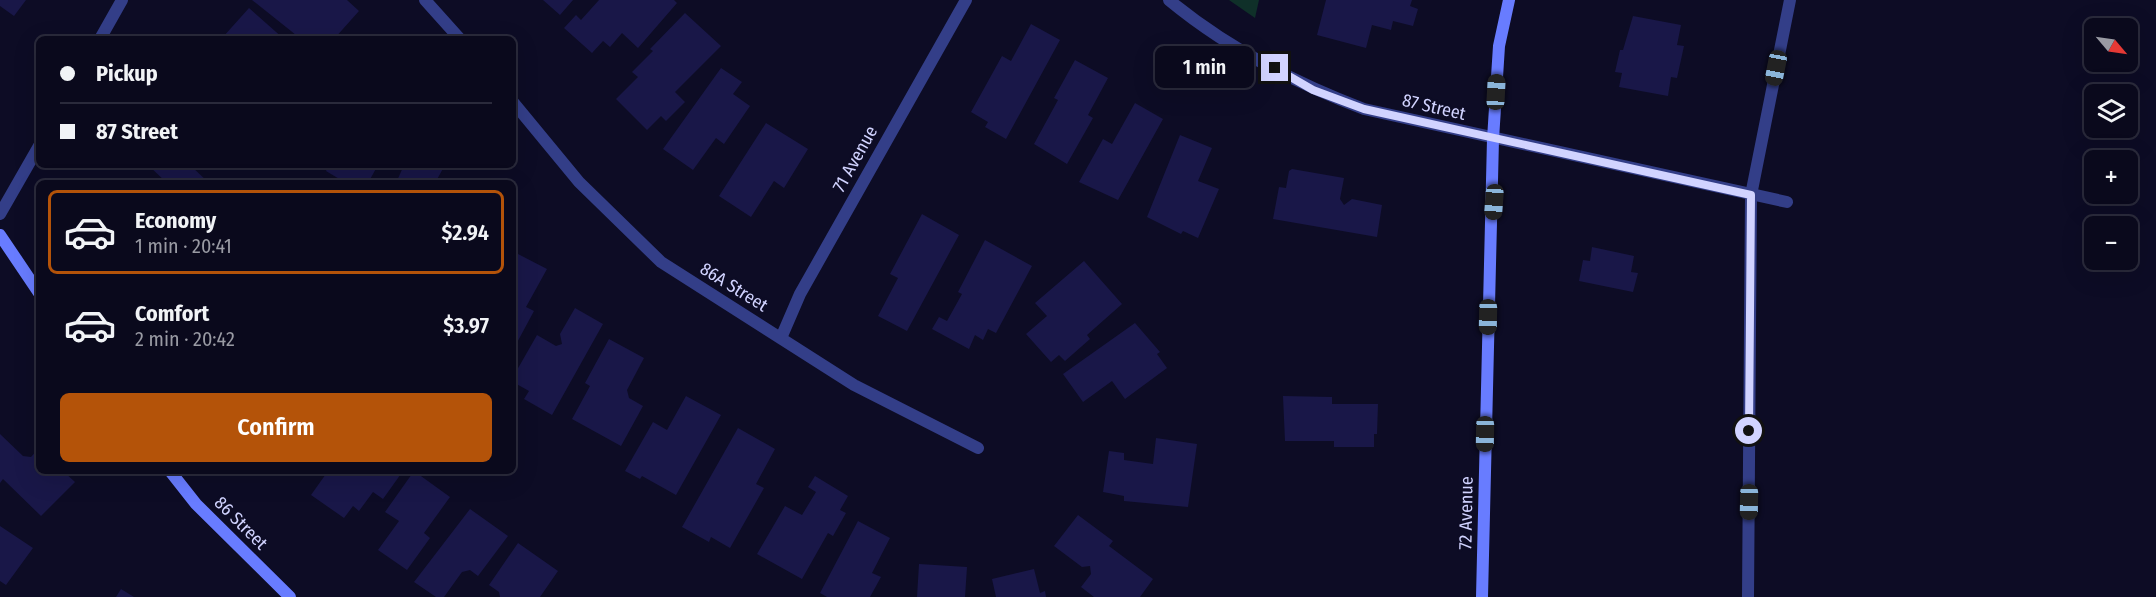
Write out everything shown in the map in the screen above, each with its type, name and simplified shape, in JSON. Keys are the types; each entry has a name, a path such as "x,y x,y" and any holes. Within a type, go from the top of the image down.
{"street":[{"path":"102,36 122,0"},
{"path":"425,0 457,36"},
{"name":"71 Avenue","path":"781,338 800,294 966,0"},
{"name":"87 Street","path":"1169,0 1217,36 1313,90 1364,109 1787,202"},
{"name":"72 Avenue","path":"1482,597 1494,138 1499,46 1509,0"},
{"path":"1748,597 1751,195 1790,0"},
{"name":"86A Street","path":"516,106 579,182 661,262 854,385 978,448"},
{"path":"0,214 36,151"},
{"path":"0,235 36,289"},
{"name":"86 Street","path":"172,474 196,504 290,597"}],"green space":[{"path":"1229,0 1259,0 1255,18"}],"building":[{"path":"0,0 26,0 14,16 0,6"},
{"path":"252,0 347,0 359,11 337,36 297,36"},
{"path":"543,0 573,0 560,15"},
{"path":"599,0 674,0 677,3 638,48 622,33 610,47 603,41 592,53 564,28 576,15 581,20"},
{"path":"1326,0 1412,0 1410,6 1418,9 1413,26 1393,21 1391,30 1372,25 1366,48 1317,35"},
{"path":"249,8 281,36 224,36"},
{"path":"685,13 721,46 675,92 685,102 666,121 661,116 647,130 616,99 638,77 632,72 653,51 650,49"},
{"path":"1633,16 1681,25 1677,45 1684,46 1677,78 1671,77 1668,96 1619,87 1622,73 1615,72 1620,50 1623,50"},
{"path":"1031,24 1060,40 1006,139 985,127 988,122 971,112 1002,56 1011,61"},
{"path":"1075,60 1108,78 1088,115 1093,118 1067,164 1034,144 1058,100 1054,98"},
{"path":"721,68 742,82 733,94 750,106 724,144 716,138 693,170 663,149"},
{"path":"1135,103 1163,119 1118,200 1079,182 1103,139 1112,144"},
{"path":"766,123 808,149 784,188 774,181 751,217 719,196"},
{"path":"1180,135 1212,148 1198,181 1219,189 1198,238 1183,231 1181,234 1147,217"},
{"path":"151,168 193,168 206,180 164,180"},
{"path":"328,168 376,168 370,180 341,180 326,171"},
{"path":"403,168 443,168 437,180 397,180"},
{"path":"1292,169 1344,178 1340,199 1344,205 1352,199 1382,205 1377,237 1273,219 1279,187 1286,188 1289,171"},
{"path":"922,214 959,235 907,331 878,316 898,278 890,274"},
{"path":"985,240 1032,266 996,333 988,329 983,340 975,335 969,349 932,329 939,317 947,321 962,294 958,292"},
{"path":"1592,247 1634,256 1631,272 1638,273 1633,292 1579,281 1583,260 1590,261"},
{"path":"518,254 547,269 526,307 534,311 516,344 516,258"},
{"path":"1084,261 1122,304 1087,335 1090,339 1065,361 1059,355 1051,362 1026,334 1047,316 1035,303"},
{"path":"575,308 603,324 552,415 524,399 529,391 516,384 516,372 537,335 556,346 562,344 560,334"},
{"path":"1135,323 1160,352 1157,354 1167,368 1125,399 1112,381 1083,402 1063,374"},
{"path":"609,339 644,358 627,390 629,398 643,406 621,446 572,419 590,386 585,383"},
{"path":"686,396 721,415 676,495 642,476 640,479 625,471 653,422 667,430"},
{"path":"1283,396 1332,397 1332,404 1378,404 1374,447 1334,447 1334,441 1285,441"},
{"path":"738,428 775,449 756,484 764,488 730,548 711,537 709,542 682,527"},
{"path":"0,434 23,456 31,457 36,451 36,474 66,474 75,482 41,516 3,479 0,483"},
{"path":"1156,438 1197,444 1188,507 1124,501 1124,496 1103,492 1109,451 1124,453 1124,460 1153,464"},
{"path":"326,474 401,474 383,499 373,492 359,511 353,506 344,518 311,495"},
{"path":"412,474 418,474 450,497 424,533 430,538 407,570 378,550 399,521 385,512"},
{"path":"815,476 848,496 840,510 846,513 833,536 828,533 802,579 757,554 785,506 802,515 816,492 808,487"},
{"path":"470,509 508,536 478,576 470,570 462,572 444,597 436,597 414,582"},
{"path":"1078,515 1113,541 1109,546 1153,579 1140,597 1094,597 1081,587 1091,574 1090,566 1082,567 1054,546"},
{"path":"858,521 890,538 872,573 881,577 870,597 827,597 820,593"},
{"path":"0,526 33,548 6,585 0,581"},
{"path":"518,543 558,571 540,597 500,597 499,592 489,585"},
{"path":"919,564 967,567 965,597 917,597"},
{"path":"1034,569 1040,593 1045,591 1046,597 996,597 992,579"},
{"path":"121,589 134,597 116,597"}],"route":[{"path":"1275,68 1313,90 1364,109 1751,195 1749,431"}]}
